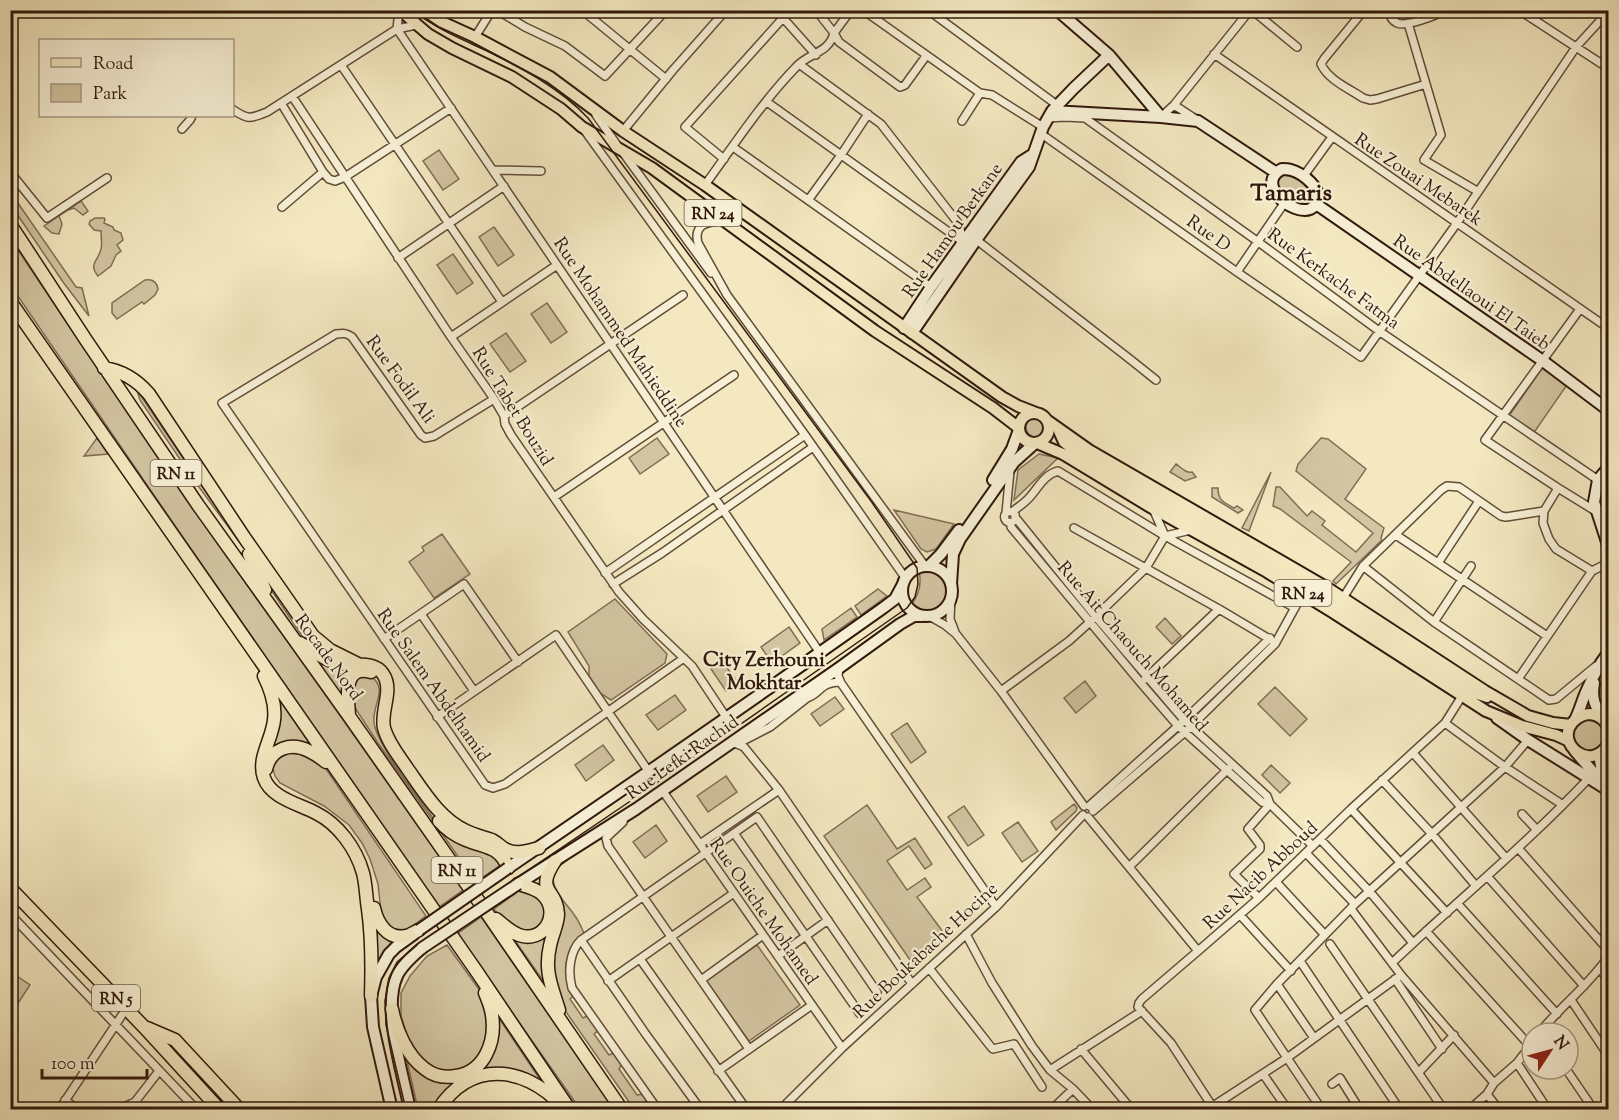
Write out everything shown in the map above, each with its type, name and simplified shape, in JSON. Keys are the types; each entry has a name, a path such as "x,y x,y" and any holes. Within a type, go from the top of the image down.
{"highway":[{"name":"Rocade Nord","path":"10,224 104,368 198,505 349,716 622,1110"},
{"name":"RN 11","path":"10,301 477,972 568,1110"},
{"path":"104,368 118,371 131,378 149,394 313,636 330,650 358,664"},
{"path":"244,537 277,616"},
{"path":"234,623 268,683 274,704 273,727 262,766 264,780 278,795 324,817 337,828 360,865 372,946 371,996"},
{"path":"293,639 317,655 333,662 375,667 384,674 387,688 383,712 385,731 428,797 444,816 463,830 491,840 507,850 522,852 538,848"},
{"path":"349,716 347,692 350,680 356,673 370,671 378,678 382,687 377,713 379,733 384,746 405,776 444,826 461,838 494,850 503,856 508,868"},
{"path":"333,767 311,751 291,746 274,753 266,769 273,785 325,813 337,822 354,842 367,870 375,915 380,926 400,937 419,930"},
{"path":"555,861 546,878 547,888 558,915 547,965 564,1025"},
{"path":"487,913 508,930 520,936 531,937 543,932 550,918 548,902 541,893 518,884"},
{"name":"RN 5","path":"10,888 144,1027 220,1110"},
{"name":"RN 5","path":"10,899 119,1020 212,1110"},
{"path":"392,1009 395,1024 403,1041 423,1068 444,1077 458,1076 472,1071 482,1062 492,1041 493,1032 491,1010 477,972"},
{"path":"144,1027 176,1040 240,1110"},
{"path":"438,1110 445,1099 465,1083 480,1076 501,1073 519,1076 534,1083 568,1110"}],"main road":[{"name":"RN 24","path":"399,10 416,25 452,48 512,77 561,109 582,127 652,168 875,331 1003,415 1019,429"},
{"name":"RN 24","path":"424,10 442,22 550,77 623,131 705,185 1010,402 1036,413"},
{"path":"1057,10 1109,55 1161,117"},
{"path":"1048,119 1109,55"},
{"path":"1048,119 1081,115 1161,117 1198,121 1275,172"},
{"name":"Rue Hamou Berkane","path":"908,331 932,287 1029,167 1048,119"},
{"path":"1281,169 1291,170 1303,177 1313,184 1317,192 1316,204 1308,210 1299,209 1285,202 1272,186 1275,172 1281,169"},
{"name":"Rue Abdellaoui El Taieb","path":"1316,204 1543,361 1608,410"},
{"path":"723,220 734,206"},
{"name":"Rue Hamou Berkane","path":"908,331 968,240"},
{"path":"1003,415 1010,402"},
{"path":"392,1110 373,1027 371,996 376,977 389,954 419,930 650,772 895,599 904,581 914,570 927,566 941,554 956,533 1012,449 1024,416 1032,413 1041,414 1048,421 1050,430 1048,435 1042,442 1019,457 955,548 952,562 951,598 944,610 926,616 912,610 903,595 904,581"},
{"name":"RN 24","path":"1048,421 1094,453 1343,598 1512,707 1528,716 1553,723 1573,722"},
{"path":"1019,429 1024,440 1036,444"},
{"name":"RN 24","path":"1058,429 1062,438 1072,449 1104,469 1317,591 1472,692 1512,707"},
{"name":"RN 24","path":"1036,444 1071,458 1152,508 1268,572 1486,711 1522,726 1556,735 1572,746"},
{"path":"1608,468 1598,480 1594,502 1608,544"},
{"path":"927,566 943,572 951,584"},
{"name":"Rue Lefki Rachid","path":"410,1110 395,1037 392,1009 393,989 398,974 413,956 518,884 636,809 827,681 839,668 900,624 914,616 926,616"},
{"path":"1605,657 1585,693 1568,736 1572,746 1608,788"},
{"path":"1595,672 1592,696 1595,706 1608,725"},
{"path":"1486,711 1528,740 1608,788"},
{"path":"1573,722 1581,716 1595,715 1602,718 1608,725"},
{"path":"1572,746 1586,756 1599,754 1608,744"},
{"path":"1599,754 1602,772 1608,778"}],"street":[{"path":"397,29 399,10"},
{"path":"475,38 495,10 565,46 605,76 666,10"},
{"path":"582,10 666,79"},
{"path":"623,131 726,10"},
{"path":"776,10 816,55"},
{"path":"816,10 839,42 900,87 905,85 926,56"},
{"path":"705,185 767,102 799,64 816,55 832,41 834,33 851,10"},
{"path":"863,10 980,93 992,95 1048,119"},
{"path":"928,10 1048,119"},
{"path":"1161,117 1174,105 1251,10 1297,47"},
{"path":"1364,10 1324,58 1321,64 1328,75 1363,98 1370,100 1426,84"},
{"path":"1389,10 1393,21 1399,24 1434,16 1444,10"},
{"path":"1519,10 1608,68"},
{"path":"1379,331 1457,222 1576,47 1608,12"},
{"path":"724,159 685,127 783,18"},
{"path":"1408,23 1442,135 1424,160 1477,191"},
{"path":"234,110 244,117 253,118 267,112 397,29 416,25"},
{"name":"Rue Mohammed Mahieddine","path":"397,29 820,653"},
{"name":"Rue Zouai Mebarek","path":"1214,54 1608,328"},
{"path":"799,64 881,124 958,223 968,240"},
{"path":"341,65 502,302"},
{"path":"962,121 980,93"},
{"name":"Rue Tabet Bouzid","path":"292,96 494,399 511,435 605,573 643,619 692,666 726,717"},
{"path":"767,102 841,155 968,240 1156,380"},
{"path":"281,103 323,172 335,182 451,108"},
{"path":"1174,105 1198,121"},
{"path":"589,106 927,566"},
{"path":"809,199 868,114"},
{"name":"Rue Kerkache Fatma","path":"1081,115 1379,331 1598,480"},
{"path":"182,129 191,117"},
{"name":"Rue D","path":"1048,119 1237,272 1361,357 1379,331"},
{"path":"582,127 805,435 904,581"},
{"path":"1303,177 1332,137"},
{"path":"733,147 932,287"},
{"path":"493,170 541,171"},
{"path":"10,172 46,218 107,178"},
{"path":"282,207 323,172"},
{"path":"398,258 504,186"},
{"path":"1237,272 1285,202"},
{"path":"723,220 703,225 697,230 696,237 727,295"},
{"path":"451,337 557,264"},
{"path":"504,416 683,295"},
{"path":"1580,309 1485,440 1599,514"},
{"name":"Rue Fodil Ali","path":"222,402 336,334 342,333 352,337 425,438 434,436 494,399"},
{"path":"554,497 734,375"},
{"name":"Rue Salem Abdelhamid","path":"222,402 485,785 493,788 505,784 684,658"},
{"path":"605,573 805,435"},
{"path":"613,584 813,447"},
{"path":"1011,467 1011,516 1093,619 1147,677 1181,723"},
{"path":"1011,516 1045,479 1058,471 1165,536 1296,608"},
{"path":"1343,598 1363,566 1447,486 1459,487 1500,516 1544,511"},
{"path":"1558,488 1544,511 1543,523 1549,540 1556,549 1592,571"},
{"path":"1438,564 1479,501"},
{"path":"1152,508 1165,536"},
{"path":"1074,528 1272,641"},
{"path":"1001,692 1069,641 1093,619 1146,568 1165,536 1192,530"},
{"path":"1396,535 1547,636"},
{"path":"1518,679 1592,571 1608,563"},
{"path":"1363,566 1434,622 1549,700 1562,694 1605,657"},
{"path":"1434,622 1471,566"},
{"path":"384,639 464,584 518,662"},
{"path":"1087,811 1272,641 1296,608 1303,593"},
{"path":"951,598 951,619 956,634"},
{"path":"1140,682 1219,609"},
{"path":"421,614 474,691"},
{"path":"926,616 945,625 956,634"},
{"name":"Rue Ait Chaouch Mohamed","path":"1093,619 1140,682 1227,771 1262,802 1270,804"},
{"name":"Rue Nacib Abboud","path":"956,634 1087,811 1198,951 1241,916 1351,809 1413,753 1444,723 1462,696"},
{"path":"437,717 556,635 650,772"},
{"name":"Rue Boukabache Hocine","path":"782,1107 842,1048 996,907 1087,811 1188,730 1272,641"},
{"path":"839,668 840,682 996,907"},
{"path":"827,681 840,682"},
{"path":"1444,723 1563,805"},
{"path":"1188,730 1233,765 1267,796 1270,804 1313,846"},
{"path":"1322,1110 1255,1010 1277,984 1353,907 1505,767 1528,740"},
{"path":"733,743 744,747 779,790 912,984"},
{"path":"1413,753 1506,858"},
{"path":"1130,866 1233,765"},
{"path":"1392,963 1518,848 1589,778"},
{"path":"1382,780 1476,886"},
{"name":"Rue Ouiche Mohamed","path":"662,790 842,1048"},
{"path":"700,844 779,790"},
{"path":"1259,898 1234,874 1260,849 1260,845 1248,829 1270,804"},
{"path":"636,809 606,838 608,846 749,1049"},
{"path":"1351,809 1447,913"},
{"path":"1522,814 1537,830"},
{"path":"658,1110 572,988 570,976 574,949 580,940 756,817 877,992"},
{"path":"734,832 860,1014"},
{"path":"1320,839 1370,892 1413,943"},
{"path":"1518,848 1608,950"},
{"path":"1306,853 1353,907 1392,963 1398,977 1442,1049"},
{"path":"1487,876 1584,986"},
{"path":"1276,882 1325,935"},
{"path":"608,981 734,893"},
{"path":"1458,903 1557,1014"},
{"path":"10,914 119,1020 159,1071 197,1110"},
{"path":"1241,916 1291,971"},
{"path":"778,956 828,920"},
{"path":"1426,931 1520,1033"},
{"path":"966,934 992,983 1032,1046 1050,1070 1093,1110"},
{"path":"701,980 763,935"},
{"path":"580,940 701,1110"},
{"path":"1330,944 1444,1110"},
{"path":"1198,951 1142,999 1138,1007 1171,1043 1210,1108 1287,1058 1398,977"},
{"path":"1550,1021 1608,957"},
{"path":"640,959 747,1110"},
{"path":"1300,961 1400,1110"},
{"path":"929,968 990,1047 993,1049 1014,1044 1042,1087"},
{"path":"1600,968 1608,980"},
{"path":"1398,977 1454,1035 1494,1083"},
{"path":"1277,984 1314,1038"},
{"path":"1571,1000 1608,1055"},
{"path":"718,1071 812,1005"},
{"path":"1050,1070 1142,1011"},
{"path":"59,1110 119,1020"},
{"path":"1419,1072 1454,1035"},
{"path":"1081,1049 1132,1110"},
{"path":"1469,1110 1520,1059"},
{"path":"1517,1063 1548,1110"},
{"path":"116,1110 135,1102 159,1071"},
{"path":"1263,1074 1288,1110"},
{"path":"1332,1084 1340,1078 1360,1110"},
{"path":"1574,1081 1594,1110"},
{"path":"1051,1110 1073,1089"},
{"path":"1487,1094 1499,1110"},
{"path":"65,1100 78,1110"},
{"path":"135,1102 142,1110"},
{"path":"1058,1104 1064,1110"}],"green space":[{"path":"439,150 459,179 443,190 423,161"},
{"path":"1284,172 1313,188 1312,202 1303,207 1281,192 1276,186 1279,174"},
{"path":"11,193 76,287 82,288 89,316 17,214 11,203"},
{"path":"81,201 88,211 83,215 74,208 59,216 62,224 59,234 52,233 44,226"},
{"path":"95,218 104,218 104,223 121,233 123,240 117,245 121,251 116,255 111,266 98,276 94,264 101,248 101,231 94,230 89,224"},
{"path":"494,227 514,255 498,266 479,237"},
{"path":"10,238 177,484 463,890 439,907 11,286"},
{"path":"453,254 473,283 457,294 437,265"},
{"path":"145,280 157,284 158,289 155,295 117,319 112,313 112,303"},
{"path":"547,303 567,332 551,343 531,314"},
{"path":"506,333 526,361 510,372 490,344"},
{"path":"1545,364 1569,382 1533,434 1509,416"},
{"path":"138,394 141,396 243,547 196,483"},
{"path":"1032,417 1040,417 1046,423 1046,431 1040,437 1032,437 1026,431 1026,423"},
{"path":"97,438 108,454 84,456"},
{"path":"657,438 669,454 640,474 629,458"},
{"path":"1321,438 1328,439 1366,469 1345,499 1384,528 1382,540 1336,584 1333,581 1351,562 1273,506 1276,487 1280,487 1307,516 1312,511 1325,521 1322,525 1356,552 1373,533 1296,471 1298,464"},
{"path":"1039,454 1058,458 1014,500 1018,470"},
{"path":"1176,464 1192,472 1196,477 1185,481 1170,472"},
{"path":"1271,472 1249,531 1242,528"},
{"path":"1212,488 1218,488 1220,498 1225,502 1234,508 1237,506 1243,510 1238,513 1212,497"},
{"path":"894,510 954,524 936,549 927,552 921,549"},
{"path":"442,534 470,574 434,598 409,562 424,551 422,547"},
{"path":"928,569 940,574 946,582 948,591 941,607 933,611 923,611 911,605 919,589 919,571"},
{"path":"264,570 315,646 309,644 302,636 261,575"},
{"path":"878,589 887,596 861,615 855,606"},
{"path":"615,599 667,654 665,663 611,700 600,693 589,676 589,666 568,632"},
{"path":"851,608 857,617 824,640 822,629"},
{"path":"1165,618 1181,636 1172,644 1156,627"},
{"path":"789,627 800,643 772,663 761,647"},
{"path":"313,655 357,669 345,681 342,697"},
{"path":"722,661 738,683 726,691 711,669"},
{"path":"369,675 375,680 379,691 374,715 376,731 407,783 435,821 483,848 501,863 476,882 378,743 357,711 353,702 355,678"},
{"path":"1085,681 1096,696 1076,713 1064,698"},
{"path":"1275,687 1307,719 1290,736 1258,704"},
{"path":"275,693 312,747 268,753"},
{"path":"675,695 686,710 658,730 646,715"},
{"path":"835,697 844,709 820,726 811,714"},
{"path":"1589,719 1600,724 1605,735 1600,746 1589,751 1578,746 1573,735 1578,724"},
{"path":"907,723 926,752 911,763 891,734"},
{"path":"603,745 614,760 586,781 575,765"},
{"path":"300,751 322,763 426,916 407,930 394,929 385,923 381,912 378,884 370,859 349,825 324,806 280,783 275,776 272,766 282,752"},
{"path":"1271,765 1290,783 1280,793 1262,775"},
{"path":"726,776 737,792 708,812 697,796"},
{"path":"1074,804 1076,811 1056,830 1051,822"},
{"path":"867,805 897,849 915,838 932,864 925,869 909,846 887,861 907,890 925,878 931,887 917,897 946,936 915,967 824,836"},
{"path":"964,806 984,835 968,846 948,817"},
{"path":"1018,822 1038,851 1022,862 1002,833"},
{"path":"656,825 667,841 645,858 633,842"},
{"path":"567,860 555,872 554,885 578,920 584,933 573,947 566,962 567,978 575,995 570,999 583,1018 589,1015 599,1030 594,1034 609,1055 614,1053 622,1064 619,1069 637,1095 644,1094 647,1099 644,1104 648,1109 634,1109 564,1009 553,983 549,886 553,868"},
{"path":"517,888 538,895 546,909 543,927 522,934 494,909 516,893"},
{"path":"481,917 614,1109 580,1109 457,934"},
{"path":"373,921 399,940 375,969"},
{"path":"549,931 546,985 512,936"},
{"path":"447,945 478,988 486,1006 489,1033 480,1057 468,1068 455,1072 442,1072 430,1067 418,1055 408,1038 401,1016 401,993 410,976 427,956"},
{"path":"757,945 800,1005 749,1041 706,981"},
{"path":"11,972 30,985 11,1014"},
{"path":"496,1014 545,1087 479,1073"},
{"path":"162,1041 171,1043 232,1109 226,1109"},
{"path":"407,1061 419,1073 432,1081 446,1083 463,1079 435,1109 418,1109"}],"tram line":[{"path":"406,1110 386,1025 385,1001 389,978 397,962 416,946 632,800 907,608 915,597 918,584 917,568 871,501 588,118 565,97 540,80 438,27 412,10"}],"district":[{"name":"Tamaris","path":"1291,192"},
{"name":"City Zerhouni Mokhtar","path":"764,670"}]}
